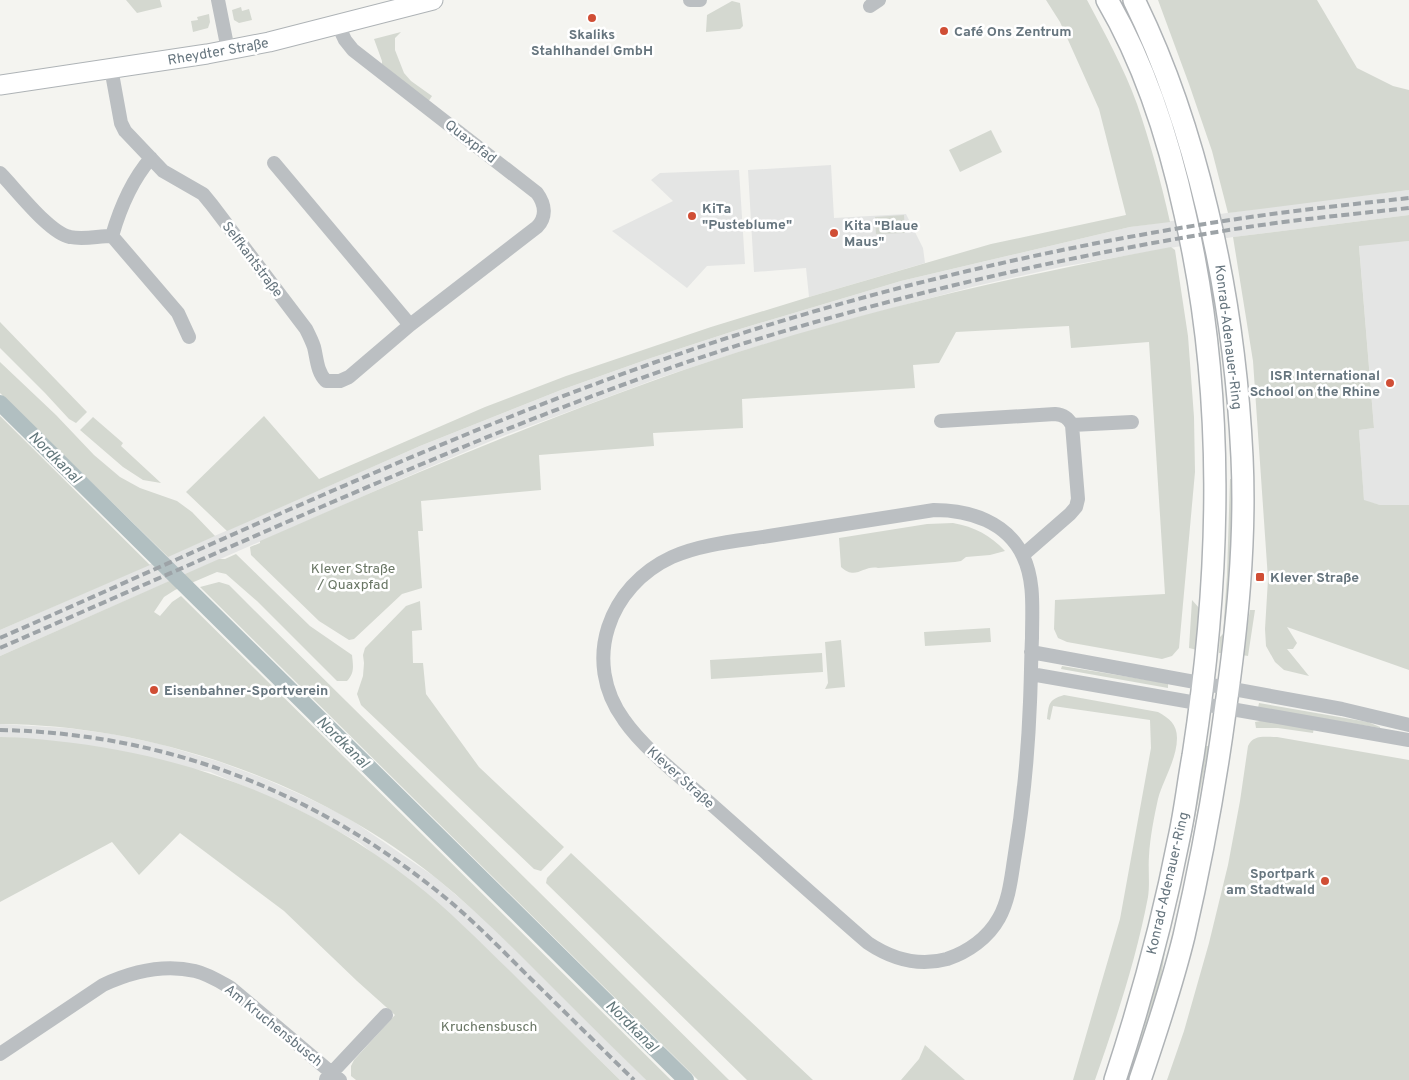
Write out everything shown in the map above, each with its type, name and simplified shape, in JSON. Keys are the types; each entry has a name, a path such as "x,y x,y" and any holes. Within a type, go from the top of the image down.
{"main road":[{"name":"Rheydter Straße","path":"0,84 228,50 269,42 433,0"},
{"name":"Konrad-Adenauer-Ring","path":"1107,0 1134,54 1152,98 1167,142 1181,195 1201,294 1210,364 1216,458 1214,575 1203,693 1180,837 1155,942 1115,1080"},
{"name":"Konrad-Adenauer-Ring","path":"1134,0 1172,89 1190,145 1217,250 1235,363 1242,459 1241,575 1227,698 1214,789 1183,939 1140,1080"}],"street":[{"path":"218,0 228,50"},
{"path":"690,0 700,0"},
{"name":"Quaxpfad","path":"338,25 345,40 353,50 538,193 543,203 544,216 541,224 492,261"},
{"name":"Selfkantstraße","path":"111,68 121,124 125,131 163,171 203,194 212,205 306,329 313,344 321,376 326,381 340,381 349,377 410,324 492,261"},
{"path":"112,236 133,182 151,158"},
{"path":"274,163 410,324"},
{"path":"0,173 47,224 58,233 69,237 112,236"},
{"path":"112,236 178,313 189,337"},
{"path":"941,421 1055,414 1063,415 1069,420 1072,425 1078,499 1076,507 1023,555"},
{"path":"1072,425 1132,422"},
{"name":"Klever Straße","path":"934,510 970,513 1000,528 1013,540 1023,555 1030,573 1032,591 1031,652 1025,782 1015,857 1004,906 992,927 970,948 948,958 924,962 895,958 868,943 659,757 634,732 619,713 610,694 603,662 606,631 622,597 648,571 673,556 690,550 760,537 934,510"},
{"path":"1031,652 1203,693 1403,739 1404,725 1342,709 1227,698 1203,693 1031,674"},
{"name":"Am Kruchensbusch","path":"0,1054 103,985 119,977 160,969 177,969 196,971 212,977 231,988 332,1078"},
{"path":"332,1078 386,1015"}],"shaded area":[{"name":"Kita \"Blaue Maus\"","path":"831,165 834,218 906,214 923,248 925,263 809,297 806,268 754,272 748,170"},
{"name":"KiTa \"Pusteblume\"","path":"739,170 745,264 707,266 687,288 612,231 673,201 651,180 660,173"},
{"path":"1409,190 1409,215 1233,237 1061,267 976,286 844,321 659,378 498,438 0,656 0,630 420,446 561,390 651,358 740,329 901,281 1130,227 1290,204"},
{"name":"ISR International School on the Rhine","path":"1409,241 1409,505 1380,505 1364,501 1359,430 1374,428 1359,245"},
{"path":"0,724 67,728 112,734 160,744 220,762 263,778 347,817 435,877 485,920 646,1080 620,1080 461,924 360,843 291,806 210,772 12,737 0,737"}],"green space":[{"path":"126,0 160,0 162,7 137,13"},
{"path":"1046,0 1087,0 1120,64 1137,104 1155,162 1170,222 1130,227 901,281 740,329 651,358 561,390 420,446 227,531 186,492 264,416 319,479 485,407 566,376 711,327 991,244 1126,215 1099,109 1060,22"},
{"path":"1158,0 1317,0 1357,68 1393,86 1409,90 1409,190 1228,213 1212,151"},
{"path":"732,1 740,3 743,26 740,29 706,32 707,15"},
{"path":"241,7 242,11 249,9 252,20 239,23 234,20 232,10"},
{"path":"209,14 210,22 208,28 193,32 191,21 198,20 197,17"},
{"path":"401,32 395,38 395,50 404,73 411,81 432,96 428,102 382,64 374,39"},
{"path":"991,130 1002,152 960,172 949,150"},
{"path":"904,215 905,233 876,234 875,217"},
{"path":"1409,215 1409,241 1359,246 1374,428 1359,430 1364,500 1380,505 1409,505 1409,670 1287,627 1297,643 1293,649 1287,649 1309,676 1284,670 1275,662 1266,646 1265,629 1268,579 1253,361 1233,237"},
{"name":"Klever Straße / Quaxpfad","path":"1171,247 1175,250 1188,336 1194,417 1195,472 1179,648 1172,656 1162,659 1067,642 1058,638 1054,629 1055,600 1165,594 1149,342 1071,348 1069,326 956,332 939,363 913,365 915,388 742,399 743,428 653,433 654,446 539,455 541,490 421,501 423,531 418,531 422,588 402,594 354,639 349,640 319,621 251,555 250,547 260,543 260,541 408,477 557,416 658,379 784,338 912,303 976,287"},
{"path":"0,322 87,412 76,423 69,419 0,348"},
{"path":"0,362 56,415 94,455 120,477 140,488 177,501 192,512 215,536 168,557 0,393"},
{"path":"0,416 150,565 0,630"},
{"path":"93,417 123,443 121,446 161,483 143,480 123,467 80,430"},
{"path":"1230,479 1233,479 1232,575 1225,653 1219,653 1220,637 1223,634 1227,575"},
{"path":"953,523 982,533 994,540 1005,551 990,555 966,557 961,561 955,562 873,568 855,573 846,571 841,567 839,538 927,524"},
{"path":"236,554 310,626 352,655 352,672 347,681 337,681 257,601 226,574 217,572 175,590 164,597 154,612 160,616 172,602 181,596 671,1080 646,1080 502,937 450,889 389,844 339,814 286,787 231,765 174,748 116,735 58,727 0,724 0,656 219,559 225,559"},
{"path":"219,582 229,585 729,1080 698,1080 200,587"},
{"path":"1192,600 1200,609 1197,650 1189,648"},
{"path":"420,601 422,630 412,631 413,663 423,663 426,694 479,767 564,847 541,871 534,869 361,705 357,694 363,676 365,648 406,606"},
{"path":"1250,610 1255,610 1248,656 1242,655"},
{"path":"990,628 991,642 925,646 924,632"},
{"path":"841,640 845,687 825,689 828,683 825,642"},
{"path":"822,653 823,672 711,679 710,660"},
{"path":"1062,666 1168,682 1168,688 1061,669"},
{"path":"1064,695 1158,712 1172,722 1177,733 1175,754 1160,792 1154,820 1149,856 1149,892 1138,944 1095,1080 1073,1080 1120,919 1151,748 1150,720 1053,706 1050,720 1047,719 1050,703"},
{"path":"1259,703 1368,722 1380,728 1258,708"},
{"path":"1265,720 1314,727 1313,733 1278,728 1256,728 1255,722"},
{"name":"Kruchensbusch","path":"0,737 104,747 152,757 199,770 245,786 289,805 332,828 374,853 439,903 620,1080 356,1080 351,1076 351,1066 354,1060 395,1015 284,911 180,833 139,875 112,842 0,902"},
{"name":"Sportpark am Stadtwald","path":"1277,737 1409,760 1409,1080 1167,1080 1184,1031 1209,943 1228,865 1248,746 1256,738"},
{"path":"1202,746 1209,746 1190,843 1167,939 1159,990 1150,1023 1130,1080 1122,1080"},
{"path":"571,853 813,1080 747,1080 546,883 547,878"},
{"path":"925,1045 965,1080 901,1080 919,1059"}],"waterway":[{"name":"Nordkanal","path":"0,403 686,1080"}],"railway":[{"path":"0,638 324,494 487,426 653,363 791,318 861,298 1003,263 1145,234 1241,218 1409,198"},
{"path":"0,648 321,507 478,441 584,399 745,343 862,309 1038,266 1157,242 1241,228 1409,208"},
{"path":"0,730 59,734 117,742 174,755 229,772 283,795 334,821 384,852 458,908 634,1080"}],"place":[{"name":"Skaliks Stahlhandel GmbH","path":"592,18"},
{"name":"Café Ons Zentrum","path":"944,31"},
{"name":"KiTa \"Pusteblume\"","path":"692,216"},
{"name":"Kita \"Blaue Maus\"","path":"834,233"},
{"name":"ISR International School on the Rhine","path":"1390,383"},
{"name":"Klever Straße","path":"1260,577"},
{"name":"Eisenbahner-Sportverein","path":"154,690"},
{"name":"Sportpark am Stadtwald","path":"1325,881"}]}
